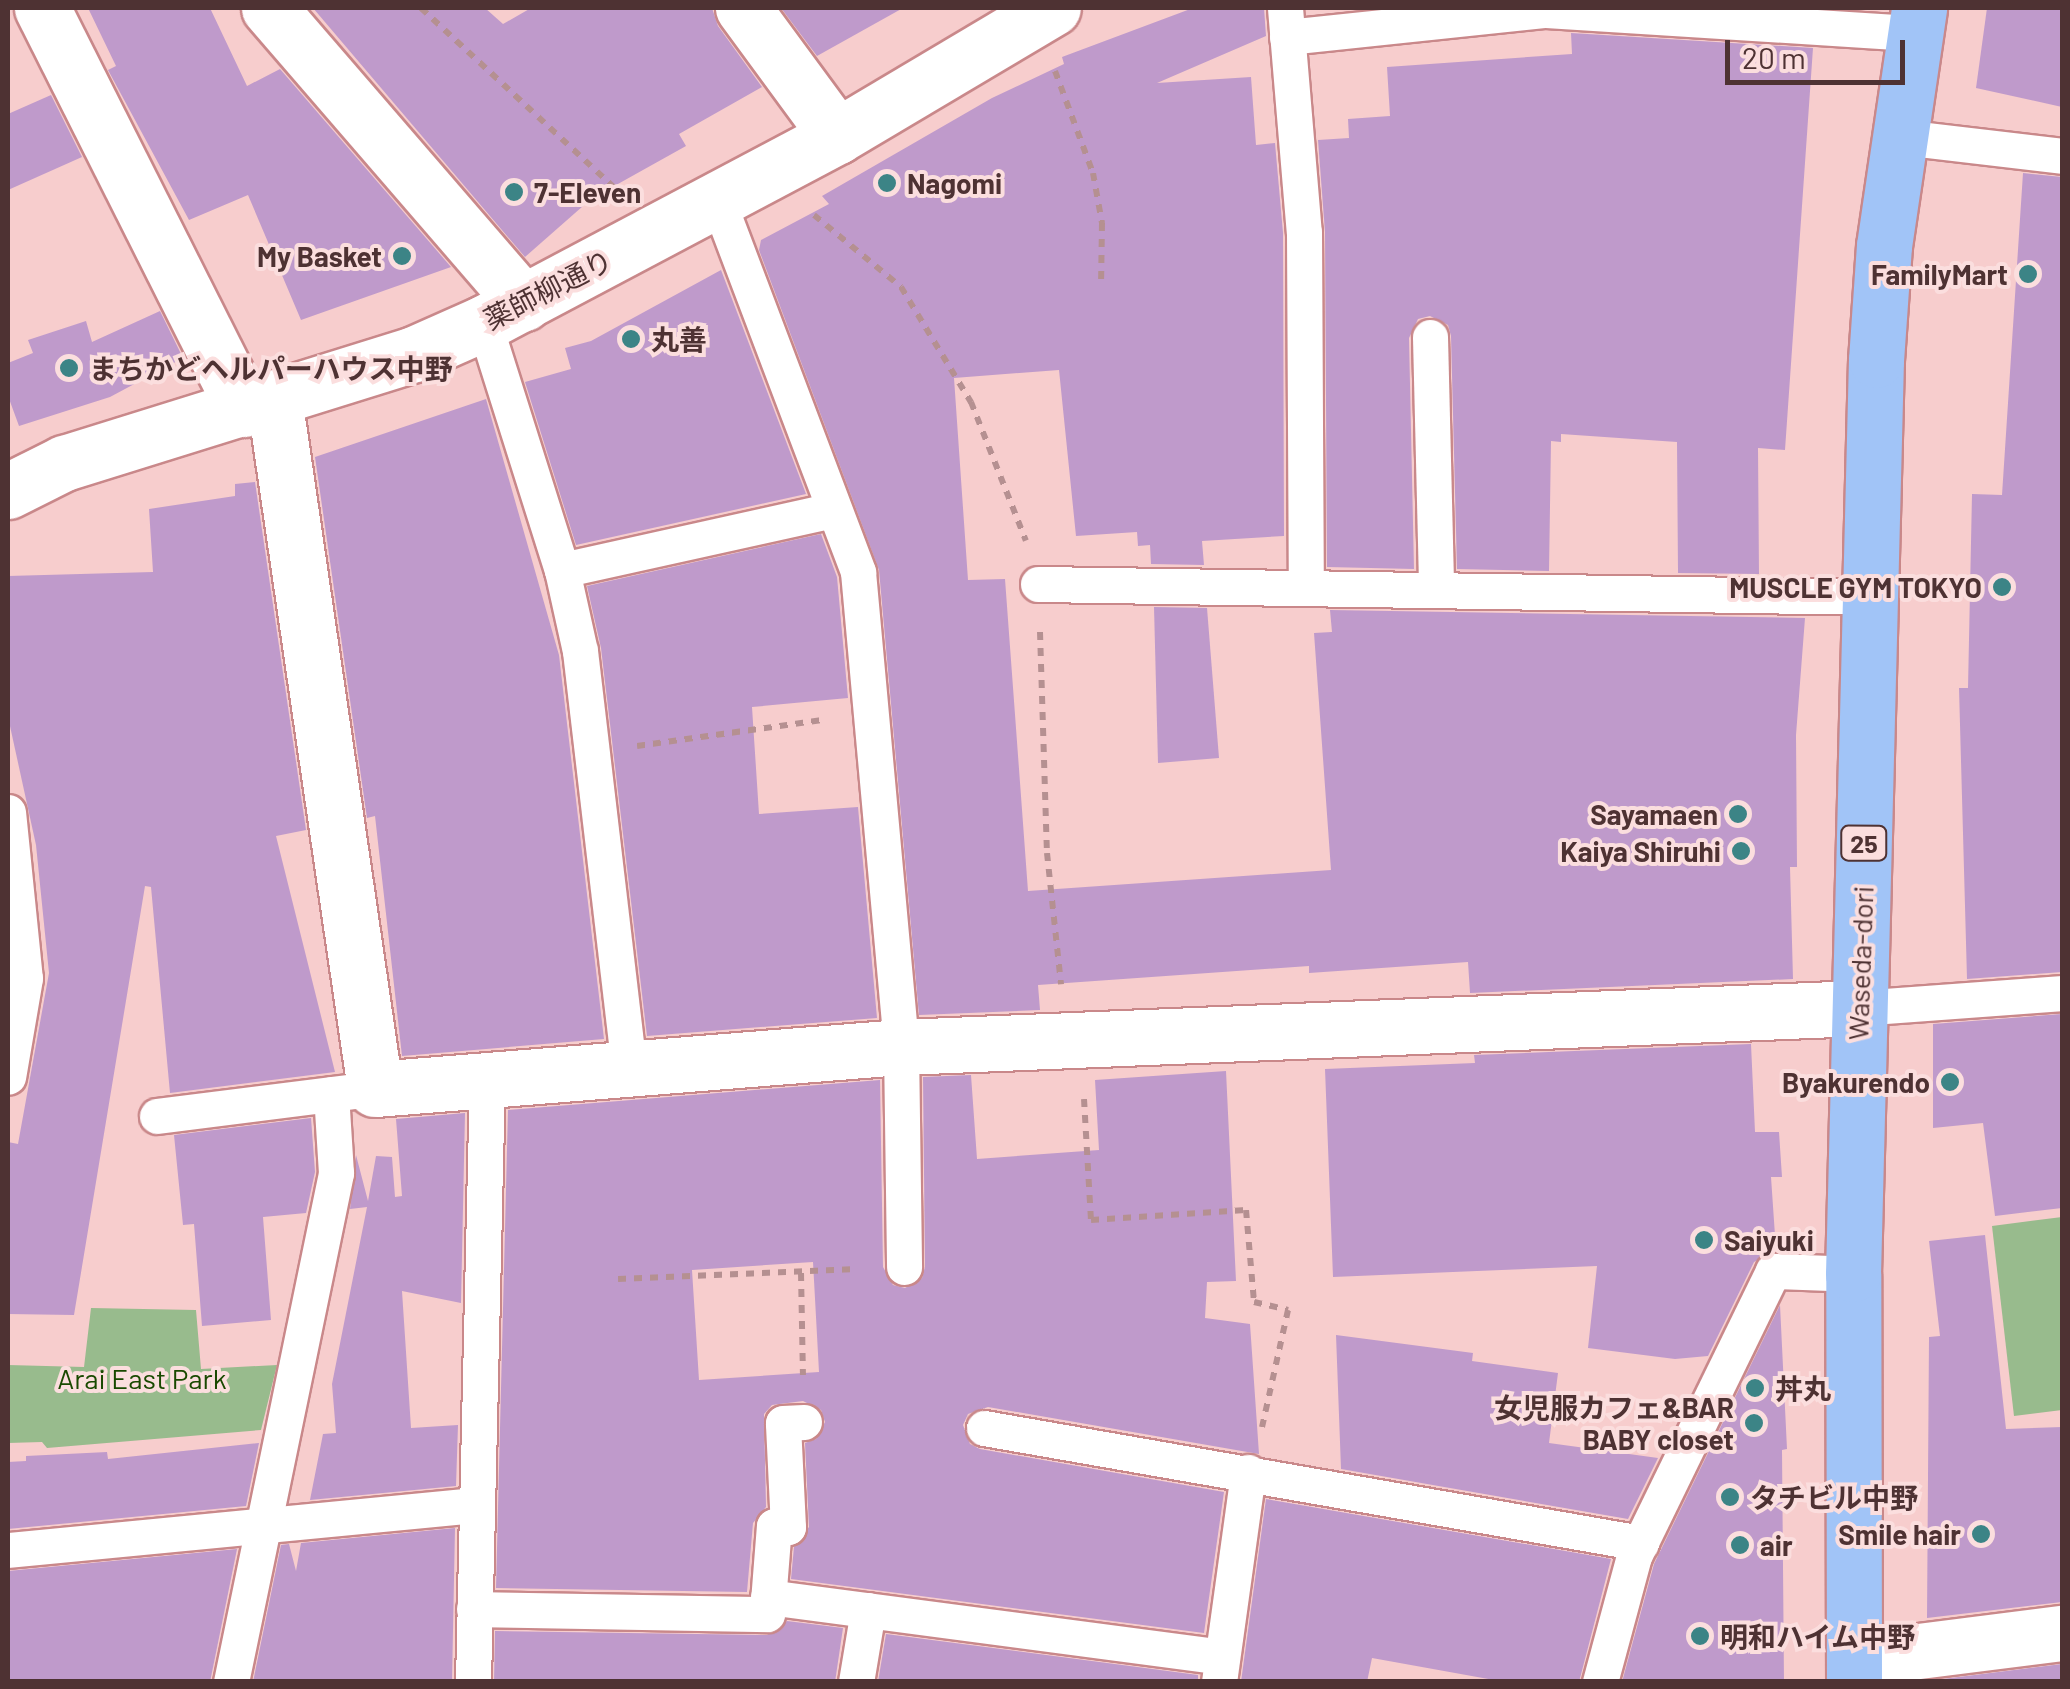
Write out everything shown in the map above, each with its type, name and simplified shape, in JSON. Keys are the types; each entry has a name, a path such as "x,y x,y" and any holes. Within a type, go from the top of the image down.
{"main road":[{"name":"Waseda-dori","path":"1854,1670 1853,1274 1876,360 1917,20"}],"street":[{"path":"42,8 259,403 353,1091 901,1047 1858,1008"},
{"path":"269,8 504,313"},
{"path":"743,8 838,136"},
{"name":"薬師柳通り","path":"8,492 64,463 414,354 504,313 838,136 1044,13"},
{"path":"1854,1670 2062,1633"}],"lane":[{"path":"1306,586 1304,232 1286,22 1546,10 1917,20"},
{"path":"1900,137 2062,156"},
{"path":"718,201 858,572 901,1047 904,1267"},
{"path":"504,313 562,570 596,752 629,1068"},
{"path":"1430,337 1436,588"},
{"path":"562,570 833,510"},
{"path":"1038,584 1872,597"},
{"path":"8,812 25,978 8,1077"},
{"path":"1858,1008 2062,993"},
{"path":"473,1682 487,1080"},
{"path":"157,1116 353,1091 259,1530 231,1682"},
{"path":"1600,1682 1640,1543 1773,1271 1853,1274"},
{"path":"474,1609 766,1614 774,1526 788,1526 783,1423 804,1422"},
{"path":"984,1428 1640,1543"},
{"path":"768,1597 1221,1669 1250,1472"},
{"path":"8,1550 259,1530 476,1504"},
{"path":"856,1682 868,1610"}],"path":[{"path":"421,8 658,232"},
{"path":"1044,13 1093,173 1102,223 1101,287"},
{"path":"774,170 835,239 901,287 970,402 1017,510 1038,584 1047,852 1073,1039 1091,1220 1246,1210 1254,1302 1288,1310 1250,1472"},
{"path":"596,752 871,713"},
{"path":"618,1279 904,1267"},
{"path":"802,1272 804,1422"}],"green space":[{"path":"2062,1217 2062,1410 2014,1416 1992,1226"},
{"name":"Arai East Park","path":"91,1308 196,1310 201,1369 277,1365 261,1430 47,1448 42,1442 8,1443 8,1365 84,1367"}],"building":[{"path":"88,8 210,8 247,86 280,69 451,267 301,320 248,195 189,220 108,70 116,66"},
{"path":"313,8 485,8 503,24 531,8 712,8 718,26 762,87 679,134 686,146 591,199 525,257"},
{"path":"781,8 903,8 817,56"},
{"path":"1193,8 1264,8 1266,36 1157,83 1251,77 1256,145 1275,143 1283,233 1284,536 1202,541 1204,565 1151,564 1150,545 1138,546 1137,532 1076,536 1059,370 954,378 968,580 1005,579 1028,891 1331,870 1314,633 1332,632 1330,610 1805,618 1796,735 1797,867 1790,867 1793,979 1470,993 1468,962 1309,973 1309,966 1038,985 1040,1010 919,1015 879,570 759,250 761,240 829,204 822,196 992,98 1064,64 1062,57"},
{"path":"1987,8 2062,8 2062,107 1976,88"},
{"path":"1571,33 1813,48 1785,450 1758,448 1759,574 1678,573 1677,442 1561,434 1561,442 1551,441 1549,571 1457,569 1451,336 1448,325 1430,316 1418,319 1409,338 1414,569 1327,567 1325,232 1318,140 1349,138 1348,119 1390,116 1387,67 1572,54"},
{"path":"51,95 82,157 8,190 8,114"},
{"path":"2023,173 2062,177 2062,972 1967,979 1959,688 1968,688 1972,494 2002,495"},
{"path":"721,270 806,494 576,545 525,382 571,369 565,348 591,341"},
{"path":"160,311 183,358 110,397 19,426 8,396 8,363 33,353 28,340 86,321 92,342"},
{"path":"486,399 559,655 604,1039 402,1056 375,816 367,818 315,457"},
{"path":"255,482 306,830 276,836 335,1072 170,1093 151,887 145,886 74,1315 8,1314 8,1142 18,1144 49,973 36,845 8,717 8,576 153,572 149,509 235,496 235,484"},
{"path":"821,534 837,577 848,698 752,707 759,814 858,807 877,1018 647,1036 601,648 587,586"},
{"path":"1154,607 1207,608 1219,758 1158,763"},
{"path":"2062,1014 2062,1208 1995,1216 1983,1123 1933,1128 1933,1024"},
{"path":"1751,1044 1755,1132 1779,1132 1782,1177 1771,1177 1776,1250 1754,1262 1708,1356 1675,1359 1588,1348 1597,1266 1333,1277 1325,1069 1475,1063 1474,1055"},
{"path":"1226,1071 1236,1281 1207,1282 1205,1318 1250,1324 1259,1454 988,1407 968,1414 963,1425 970,1444 980,1449 1224,1492 1204,1633 791,1579 794,1547 809,1527 805,1443 816,1439 825,1422 821,1410 803,1401 772,1405 764,1414 766,1507 753,1523 747,1592 496,1588 508,1110 880,1080 883,1267 893,1285 905,1288 922,1278 925,1267 923,1077 971,1075 977,1159 1099,1150 1095,1080","holes":["813,1262 819,1372 699,1380 692,1270"]},
{"path":"465,1113 461,1303 402,1291 411,1428 458,1425 456,1486 310,1500 323,1434 336,1433 332,1384 367,1207 350,1209 356,1155 368,1201 376,1156 392,1157 395,1197 402,1196 396,1119"},
{"path":"311,1118 315,1172 306,1213 263,1217 271,1320 202,1326 194,1224 183,1225 174,1135"},
{"path":"1985,1235 2006,1429 2062,1427 2062,1602 1927,1618 1929,1337 1940,1336 1929,1241"},
{"path":"1780,1305 1787,1449 1782,1450 1784,1682 1622,1682 1654,1564"},
{"path":"1336,1335 1473,1353 1472,1361 1558,1373 1549,1443 1658,1458 1628,1519 1341,1469"},
{"path":"259,1443 246,1506 8,1529 8,1462 26,1461 26,1456 107,1452 108,1459"},
{"path":"1266,1499 1611,1559 1579,1682 1505,1682 1372,1658 1367,1682 1241,1682"},
{"path":"455,1528 452,1682 253,1682 281,1545 289,1544 296,1571 301,1543"},
{"path":"237,1549 210,1682 8,1682 8,1571"},
{"path":"787,1621 843,1628 835,1682 494,1682 495,1631 767,1635"},
{"path":"886,1634 1198,1675 1198,1682 878,1682"},
{"path":"2062,1664 2062,1682 1935,1682 1935,1680"}],"place":[{"name":"Nagomi","path":"887,183"},
{"name":"7-Eleven","path":"514,192"},
{"name":"My Basket","path":"402,256"},
{"name":"FamilyMart","path":"2028,274"},
{"name":"丸善","path":"631,339"},
{"name":"まちかどヘルパーハウス中野","path":"69,368"},
{"name":"MUSCLE GYM TOKYO","path":"2002,587"},
{"name":"Sayamaen","path":"1738,814"},
{"name":"Kaiya Shiruhi","path":"1741,851"},
{"name":"Byakurendo","path":"1950,1082"},
{"name":"Saiyuki","path":"1704,1240"},
{"name":"丼丸","path":"1755,1388"},
{"name":"女児服カフェ&BAR BABY closet","path":"1754,1423"},
{"name":"タチビル中野","path":"1730,1497"},
{"name":"Smile hair","path":"1981,1534"},
{"name":"air","path":"1740,1545"},
{"name":"明和ハイム中野","path":"1700,1636"}]}
